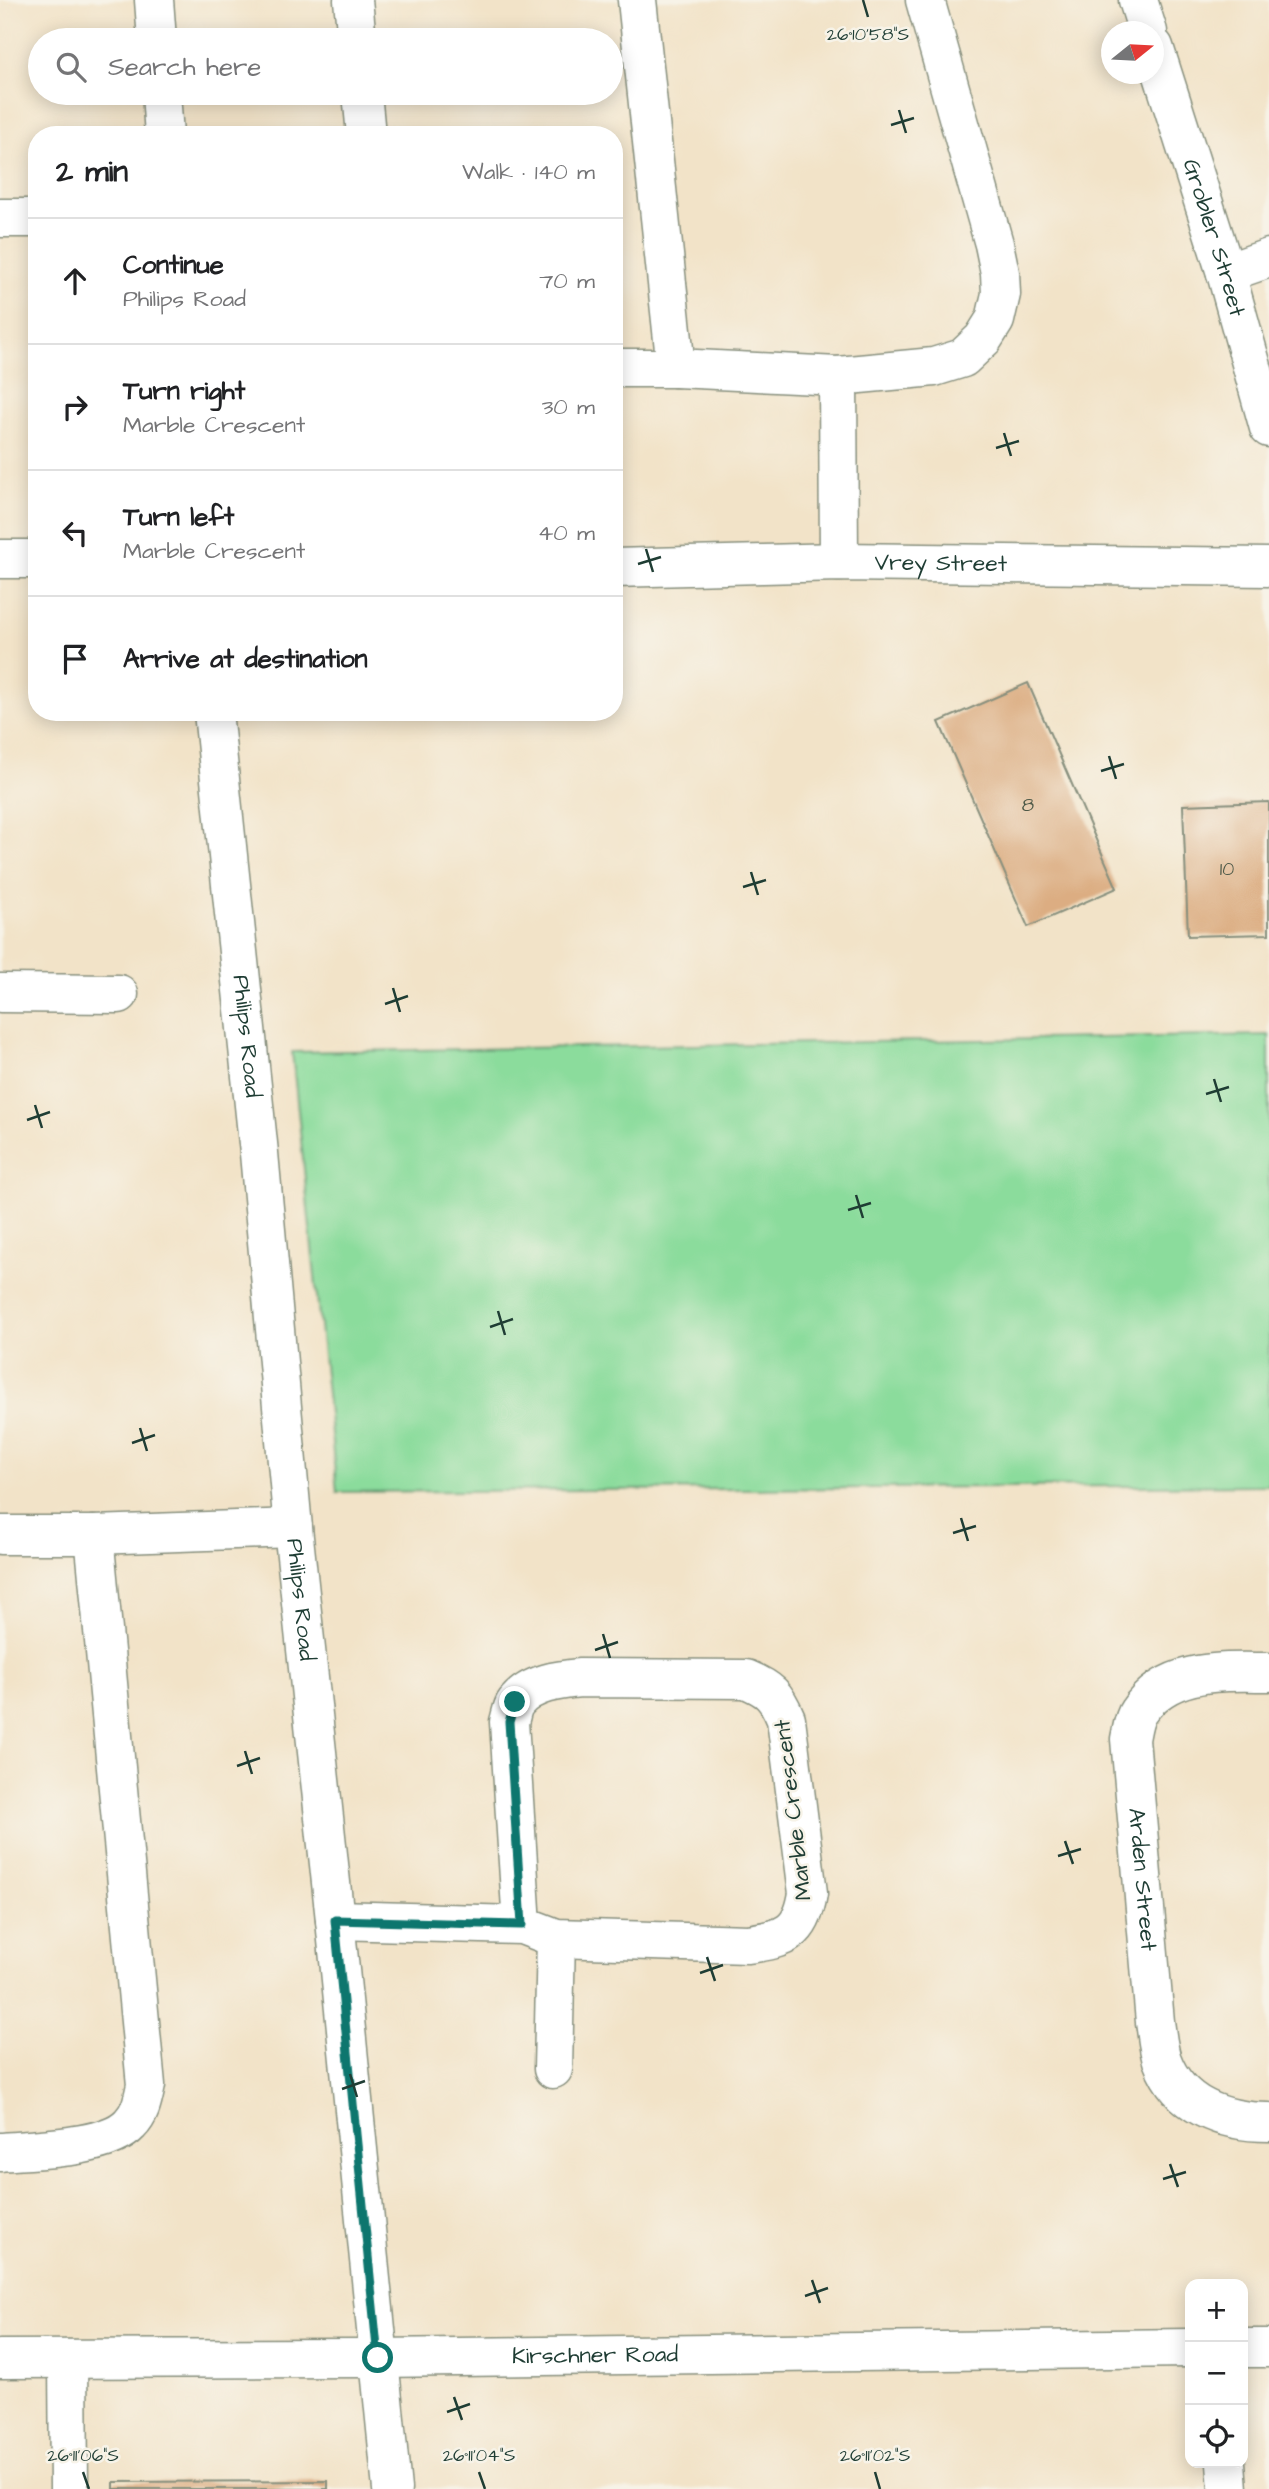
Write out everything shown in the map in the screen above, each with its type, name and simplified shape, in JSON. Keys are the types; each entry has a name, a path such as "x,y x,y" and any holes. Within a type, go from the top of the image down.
{"street":[{"path":"153,0 156,28"},
{"path":"353,0 356,28"},
{"path":"637,0 676,368"},
{"path":"623,368 838,376 934,367 963,358 983,339 995,320 1001,294 1000,273 925,0"},
{"path":"1138,0 1145,21"},
{"name":"Grobler Street","path":"1164,81 1226,273 1269,428"},
{"path":"161,105 163,126"},
{"path":"363,105 365,126"},
{"path":"0,218 28,218"},
{"path":"1226,273 1269,258"},
{"path":"838,376 839,562"},
{"path":"0,559 28,559"},
{"name":"Vrey Street","path":"623,568 839,562 1269,567"},
{"name":"Philips Road","path":"214,721 259,1153 293,1528 392,2489"},
{"path":"0,993 119,994"},
{"path":"0,1535 94,1535 293,1528"},
{"path":"0,2152 67,2146 111,2137 130,2125 142,2106 146,2085 94,1535"},
{"name":"Arden Street","path":"1269,1672 1211,1672 1186,1676 1154,1694 1136,1714 1130,1739 1155,2022 1162,2059 1176,2085 1198,2107 1223,2116 1269,2122"},
{"name":"Marble Crescent","path":"335,1920 539,1932 748,1944 773,1941 790,1933 805,1915 808,1893 786,1719 777,1699 764,1686 746,1679 580,1678 555,1681 534,1688 515,1702 509,1722 539,1932"},
{"path":"539,1932 553,2069"},
{"path":"1248,2348 1269,2347"},
{"name":"Kirschner Road","path":"0,2359 378,2358 1185,2348"},
{"path":"68,2359 69,2489"},
{"path":"1226,2468 1228,2489"}],"green space":[{"path":"1269,1035 1269,1485 337,1492 292,1052"}],"building":[{"path":"1028,683 1117,888 1028,927 939,722"},
{"path":"1269,802 1269,934 1188,936 1183,805"},
{"path":"328,2481 328,2489 114,2489 114,2482"}],"route":[{"path":"378,2358 335,1920 522,1925 509,1722 515,1702"}]}
